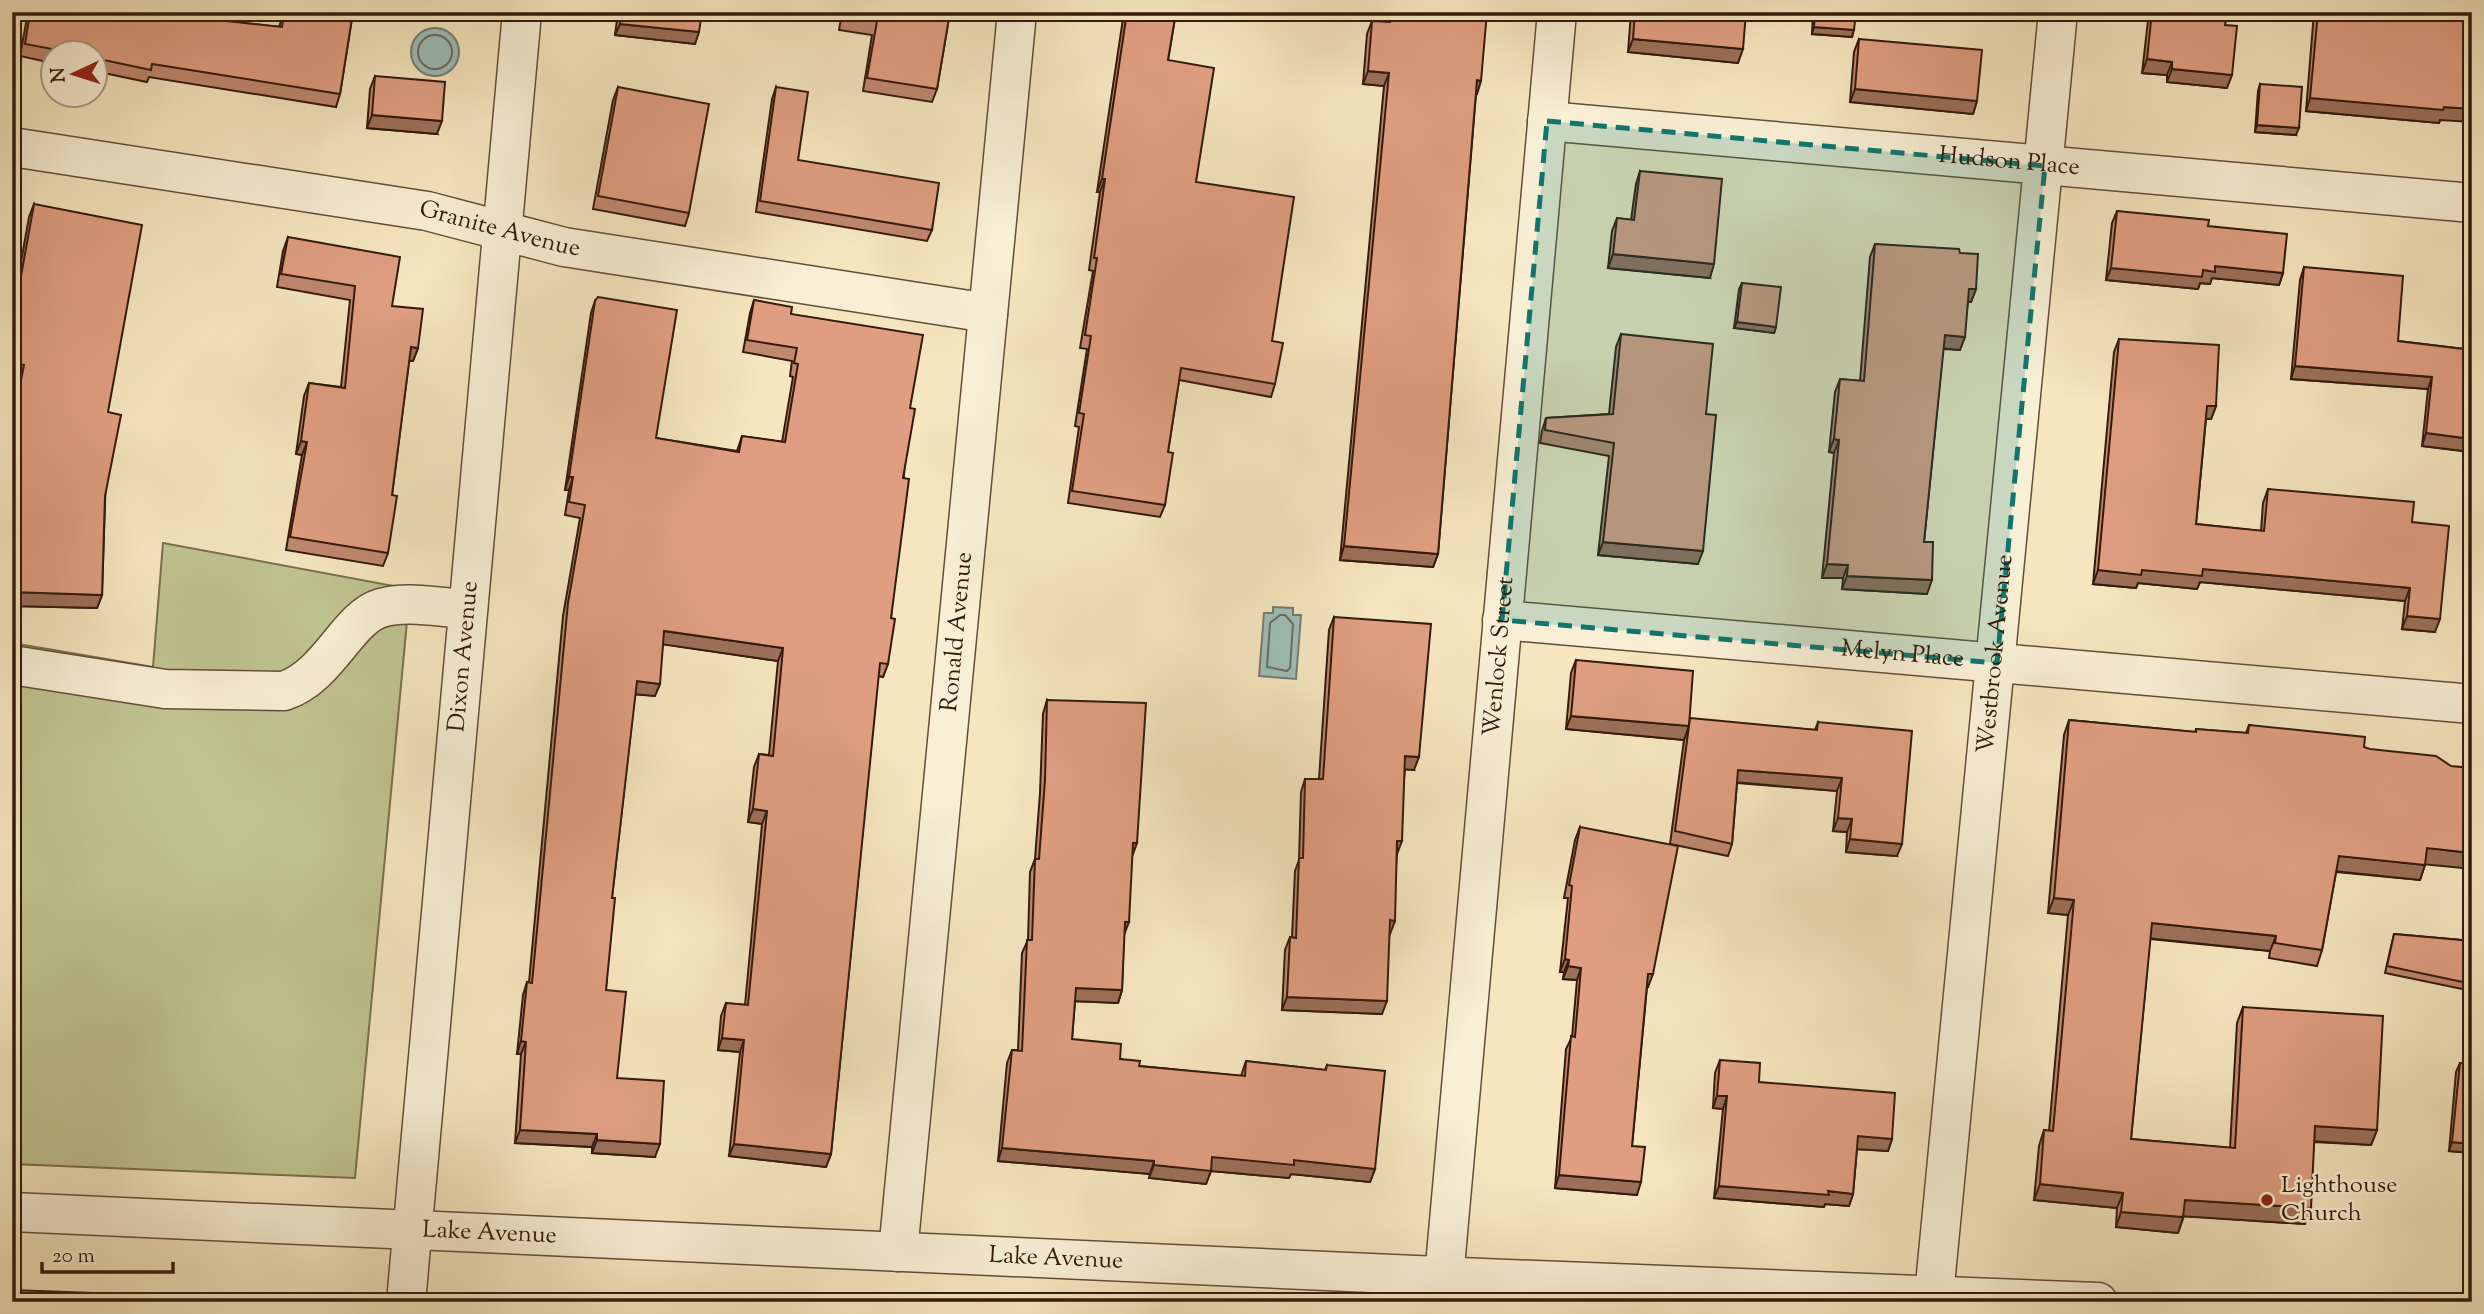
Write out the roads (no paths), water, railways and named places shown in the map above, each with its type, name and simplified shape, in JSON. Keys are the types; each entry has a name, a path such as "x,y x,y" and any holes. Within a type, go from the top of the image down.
{"street":[{"name":"Dixon Avenue","path":"407,1302 522,12"},
{"name":"Ronald Avenue","path":"898,1252 1017,12"},
{"name":"Wenlock Street","path":"1442,1289 1557,12"},
{"name":"Westbrook Avenue","path":"1934,1295 2058,12"},
{"name":"Hudson Place","path":"1547,121 2472,203"},
{"name":"Granite Avenue","path":"12,147 427,211 564,247 988,313"},
{"path":"12,665 165,689 284,691 302,685 316,673 364,618 377,609 408,605 468,609"},
{"name":"Melyn Place","path":"1502,620 2472,704"},
{"name":"Lake Avenue","path":"12,1212 414,1228 898,1252 1442,1289 1934,1295 2098,1302"}],"water":[{"path":"435,28 452,35 459,52 452,69 435,76 418,69 411,52 418,35"},
{"path":"1273,607 1293,608 1293,615 1301,615 1296,679 1259,676 1264,613 1273,613"}],"place":[{"name":"Lighthouse Church","path":"2267,1200"}]}
